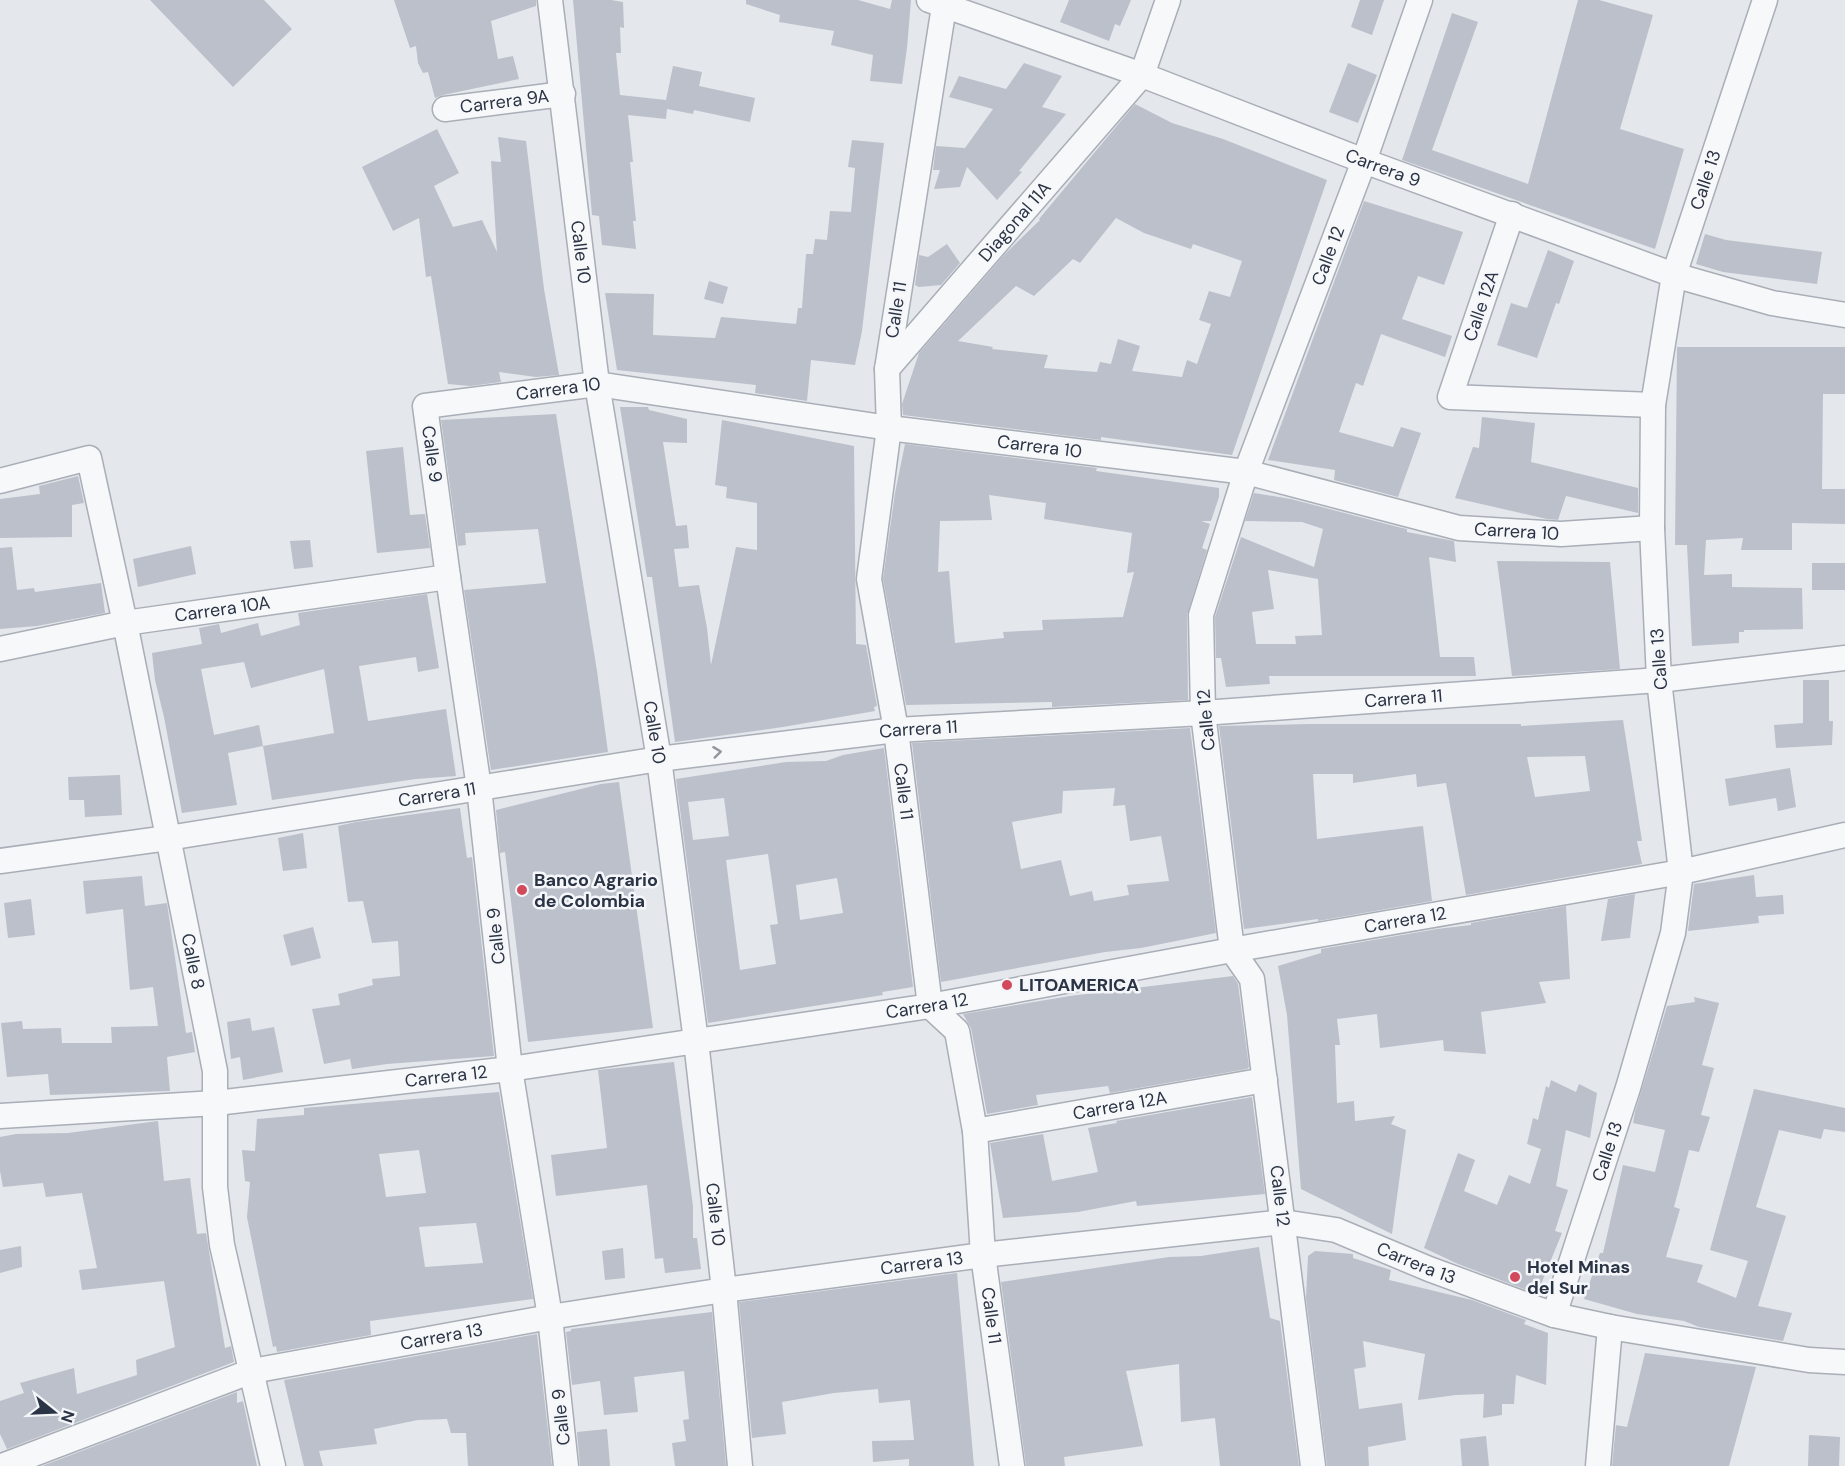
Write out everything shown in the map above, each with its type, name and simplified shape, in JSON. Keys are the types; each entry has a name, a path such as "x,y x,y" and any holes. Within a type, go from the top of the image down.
{"street":[{"name":"Calle 10","path":"550,0 597,384 659,759 696,1041 724,1290 740,1466"},
{"path":"1142,75 1168,0"},
{"name":"Calle 12","path":"1313,1466 1252,979 1232,950 1203,713 1201,615 1246,472 1364,161 1420,0"},
{"name":"Calle 13","path":"1554,1315 1628,1088 1673,933 1681,872 1659,680 1652,528 1653,405 1674,275 1765,0"},
{"name":"Carrera 9","path":"939,2 1142,75 1364,161 1674,275 1772,303 1845,315"},
{"name":"Calle 11","path":"939,2 887,369 889,428 870,579 896,730 930,1006 957,1031 975,1131 983,1255 1012,1466"},
{"name":"Diagonal 11A","path":"887,369 1142,75"},
{"name":"Carrera 9A","path":"445,109 563,94"},
{"name":"Calle 12A","path":"1512,214 1450,397 1653,405"},
{"name":"Carrera 10","path":"425,406 597,384 889,428 1246,472 1459,528 1561,534 1652,528"},
{"name":"Calle 9","path":"425,406 479,788 510,1069 550,1317 566,1466"},
{"name":"Calle 8","path":"0,481 89,459 125,624 215,1071 215,1187 222,1245 273,1466"},
{"name":"Carrera 10A","path":"0,650 125,624 448,577"},
{"name":"Carrera 11","path":"0,861 168,838 659,759 896,730 1203,713 1659,680 1845,658"},
{"name":"Carrera 12","path":"0,1116 216,1103 510,1069 930,1006 1232,950 1681,872 1845,836"},
{"name":"Carrera 12A","path":"975,1131 1266,1080"},
{"name":"Carrera 13","path":"2,1466 252,1371 550,1317 724,1290 983,1255 1283,1221 1336,1230 1429,1269 1554,1315 1610,1327 1809,1360 1845,1362"},
{"path":"1598,1466 1610,1327"}],"building":[{"path":"150,0 264,0 292,29 233,87"},
{"path":"394,0 536,0 536,6 491,21 498,59 513,56 519,79 435,98 428,72 423,73 418,63 416,46 410,48"},
{"path":"573,0 623,2 624,28 620,27 621,53 616,53 620,95 666,100 673,66 702,72 699,86 755,98 750,122 694,110 693,114 667,109 666,119 628,115 633,162 630,162 636,221 633,221 636,249 602,245 599,216 592,215"},
{"path":"746,0 858,0 890,9 892,0 911,0 902,84 870,81 873,55 831,45 834,31 779,22 780,15 746,4"},
{"path":"1069,0 1131,0 1120,26 1115,24 1109,41 1060,22"},
{"path":"1360,0 1384,0 1372,35 1351,27"},
{"path":"1578,0 1599,0 1653,15 1620,129 1684,149 1655,249 1402,160 1452,13 1478,22 1432,150 1528,184"},
{"path":"1024,63 1062,76 1042,107 1066,114 1019,171 1022,172 997,200 967,167 960,187 934,189 940,170 933,170 936,146 965,148 993,109 949,97 959,76 1006,89"},
{"path":"1348,63 1377,75 1358,123 1329,112"},
{"path":"1135,104 1172,123 1223,139 1327,180 1232,455 1101,437 1101,440 903,415 902,404 919,353 1005,254 1039,219","holes":["1116,218 1144,233 1191,249 1193,244 1242,261 1230,297 1209,291 1199,320 1211,324 1197,364 1187,360 1182,377 1132,371 1140,346 1118,339 1111,364 1100,362 1097,372 1044,368 1048,355 992,349 993,347 958,341 1016,286 1034,296 1073,259 1080,263"]},
{"path":"437,129 459,173 434,186 453,227 482,220 497,252 491,161 501,162 498,137 526,141 544,289 559,375 536,377 499,372 501,382 470,386 448,384 431,276 426,277 419,218 393,231 362,167"},
{"path":"852,140 884,143 862,331 855,365 811,360 807,401 755,393 756,385 617,370 605,293 654,294 653,335 715,338 721,317 796,324 798,308 802,308 806,254 813,254 815,239 827,240 830,211 851,212 855,168 848,167"},
{"path":"1364,201 1463,232 1444,285 1418,276 1402,319 1452,336 1445,357 1381,334 1363,386 1356,383 1339,432 1393,447 1401,427 1421,433 1398,497 1334,480 1335,470 1268,460"},
{"path":"1705,234 1726,240 1822,252 1817,284 1723,272 1696,264"},
{"path":"947,244 960,263 941,285 919,287 915,285 919,255 928,257"},
{"path":"1548,250 1574,261 1559,304 1556,303 1537,358 1497,345 1511,303 1527,308"},
{"path":"709,281 728,287 723,304 704,299"},
{"path":"1677,347 1845,347 1845,394 1823,394 1822,489 1845,489 1845,524 1792,523 1792,550 1741,550 1743,538 1706,540 1704,575 1732,574 1732,587 1802,588 1803,629 1744,630 1744,632 1739,632 1739,643 1692,646 1687,545 1675,545"},
{"path":"620,407 648,407 649,410 687,419 687,443 663,442 676,526 687,525 689,548 674,549 679,587 699,585 711,665 736,547 757,550 757,503 726,498 727,487 715,485 722,420 854,446 856,644 866,645 877,706 874,707 875,711 675,742 652,577 647,577"},
{"path":"556,414 608,752 491,770 464,590 546,583 538,529 465,533 466,545 458,546 441,420"},
{"path":"1482,417 1535,423 1531,462 1638,488 1638,513 1566,496 1558,520 1455,498 1473,447 1479,448"},
{"path":"905,444 1097,468 1096,471 1219,488 1219,497 1211,521 1201,521 1210,524 1202,548 1207,550 1187,615 1188,700 1052,707 1052,702 906,705 883,579 895,493","holes":["989,495 1046,503 1044,519 1132,533 1127,573 1134,572 1123,617 1042,620 1043,630 1003,632 1004,638 955,643 949,571 938,572 940,521 992,520"]},
{"path":"403,447 410,515 425,514 430,548 377,553 366,451"},
{"path":"78,476 84,503 72,505 72,537 0,538 0,499 40,494 39,486"},
{"path":"1254,493 1291,499 1407,529 1407,532 1454,541 1456,562 1429,557 1440,657 1474,657 1476,676 1269,676 1270,684 1226,687 1221,658 1216,658 1215,617 1241,537 1314,567 1323,529 1302,522 1245,521","holes":["1268,570 1318,579 1322,635 1295,636 1296,644 1256,644 1252,612 1274,609"]},
{"path":"310,540 313,567 294,569 290,541"},
{"path":"191,546 196,574 138,587 133,559"},
{"path":"12,547 17,590 34,588 35,592 101,583 105,613 37,626 0,629 0,548"},
{"path":"1497,561 1610,562 1620,669 1512,676"},
{"path":"1812,563 1845,563 1845,590 1812,590"},
{"path":"427,594 439,668 418,672 416,657 359,666 368,721 446,709 456,776 416,779 272,800 263,746 228,753 237,805 182,813 155,680 152,653 202,644 199,628 219,624 221,633 258,623 261,636 300,625 298,613","holes":["244,662 251,688 324,669 334,733 263,746 259,725 214,735 201,669"]},
{"path":"1803,680 1829,680 1829,721 1833,721 1832,745 1776,748 1774,725 1803,723"},
{"path":"1623,720 1642,841 1637,841 1642,864 1466,895 1446,783 1417,787 1416,774 1353,783 1353,774 1313,774 1317,839 1423,826 1432,901 1318,921 1318,919 1244,929 1219,726 1521,724 1521,726","holes":["1585,756 1590,791 1535,797 1527,757"]},
{"path":"1190,728 1216,933 941,982 912,743","holes":["1115,788 1113,806 1125,805 1130,841 1161,836 1169,881 1127,885 1129,895 1094,901 1092,891 1070,896 1061,860 1021,869 1012,822 1062,813 1063,791"]},
{"path":"884,748 913,987 882,992 883,995 708,1023 676,779 786,762 826,761 843,755","holes":["724,798 729,836 693,840 688,802","768,854 778,924 770,925 776,964 740,970 726,860","837,878 843,913 800,920 796,885"]},
{"path":"1790,768 1796,807 1778,811 1776,798 1729,806 1725,779"},
{"path":"120,775 122,815 85,817 84,800 69,800 68,777"},
{"path":"619,782 653,1028 528,1042 505,852 500,853 496,810 601,784"},
{"path":"460,808 467,858 472,857 494,1056 352,1069 350,1059 324,1064 312,1009 340,1005 338,994 373,985 372,979 400,976 398,941 372,943 363,901 348,902 338,826"},
{"path":"303,833 307,868 283,871 278,838"},
{"path":"1754,875 1756,897 1783,895 1784,914 1758,916 1759,923 1688,931 1694,884"},
{"path":"142,876 145,906 167,903 186,1033 192,1032 195,1052 167,1057 170,1091 50,1095 48,1074 7,1077 1,1023 22,1021 23,1029 61,1028 62,1043 112,1043 111,1027 158,1026 153,987 130,990 123,909 86,914 83,881"},
{"path":"1635,894 1630,938 1601,941 1608,899"},
{"path":"31,899 35,935 8,938 4,903"},
{"path":"1566,906 1570,979 1539,982 1546,1003 1481,1012 1486,1054 1444,1051 1443,1040 1380,1048 1377,1014 1337,1019 1340,1045 1335,1045 1337,1103 1354,1101 1355,1121 1395,1116 1391,1124 1406,1130 1392,1234 1301,1189 1287,1015 1278,966 1321,953 1321,949 1471,925 1471,923"},
{"path":"313,927 321,958 291,966 283,935"},
{"path":"1233,976 1238,984 1249,1067 1247,1069 1110,1093 1108,1086 1036,1095 1038,1105 987,1114 971,1028 963,1014 1070,996"},
{"path":"1694,997 1719,1003 1702,1065 1714,1068 1701,1115 1710,1117 1699,1152 1689,1150 1674,1207 1680,1209 1666,1257 1703,1265 1697,1282 1736,1298 1748,1261 1710,1250 1754,1089 1845,1108 1845,1132 1824,1129 1821,1139 1779,1130 1756,1207 1786,1216 1758,1306 1792,1313 1783,1341 1637,1314 1584,1299 1600,1253 1603,1253 1623,1165 1655,1172 1665,1130 1633,1123 1635,1112 1667,1006 1695,1002"},
{"path":"250,1018 252,1031 274,1027 283,1072 243,1080 240,1057 231,1059 227,1022"},
{"path":"674,1062 693,1206 693,1238 697,1238 701,1269 665,1273 663,1258 655,1259 647,1185 556,1196 551,1155 607,1148 598,1070"},
{"path":"1551,1080 1576,1092 1579,1084 1597,1093 1590,1138 1566,1130 1556,1186 1568,1190 1555,1231 1562,1233 1537,1294 1458,1264 1424,1248 1458,1153 1475,1160 1464,1191 1497,1205 1509,1175 1530,1184 1541,1149 1527,1144 1533,1118 1538,1120 1546,1086 1549,1088"},
{"path":"499,1092 533,1299 370,1321 371,1335 277,1352 276,1346 273,1347 247,1217 250,1182 245,1181 242,1150 255,1151 257,1119 304,1115 304,1108","holes":["419,1150 426,1193 386,1197 379,1154","476,1223 483,1263 425,1267 419,1227"]},
{"path":"1252,1097 1265,1194 1137,1206 1136,1201 1078,1212 1003,1218 990,1143 1043,1134 1052,1181 1098,1172 1088,1128"},
{"path":"158,1121 164,1181 190,1178 197,1234 206,1233 225,1348 231,1346 234,1362 7,1449 0,1434 0,1401 24,1393 20,1383 74,1368 77,1394 137,1375 136,1360 175,1347 164,1281 82,1290 79,1270 97,1268 82,1193 46,1197 43,1183 3,1187 0,1171 0,1137 16,1134 68,1133"},
{"path":"21,1246 22,1267 0,1273 0,1250"},
{"path":"1259,1247 1270,1318 1280,1321 1299,1466 1220,1466 1215,1418 1181,1422 1179,1364 1126,1371 1143,1446 1064,1457 1065,1466 1026,1466 1001,1282 1169,1257 1201,1256"},
{"path":"623,1248 625,1278 605,1280 602,1251"},
{"path":"1315,1251 1353,1254 1353,1258 1391,1270 1389,1280 1472,1300 1526,1320 1524,1324 1548,1333 1546,1385 1516,1375 1514,1404 1502,1404 1502,1415 1483,1418 1484,1394 1418,1400 1425,1354 1363,1341 1366,1367 1354,1369 1359,1409 1402,1403 1406,1440 1368,1447 1369,1466 1327,1466 1306,1298 1308,1256"},
{"path":"957,1273 974,1466 909,1466 909,1459 873,1462 872,1441 914,1440 910,1400 879,1403 878,1389 834,1393 782,1402 786,1434 752,1438 739,1302"},
{"path":"712,1312 726,1466 675,1466 672,1443 686,1441 683,1420 689,1419 684,1371 634,1377 638,1412 604,1415 600,1381 572,1385 566,1332 571,1329"},
{"path":"537,1334 552,1466 468,1466 466,1433 451,1433 447,1419 418,1420 374,1429 377,1444 319,1451 323,1466 304,1466 284,1380"},
{"path":"1645,1353 1756,1367 1729,1466 1612,1466 1616,1425 1627,1427"},
{"path":"237,1392 237,1403 243,1401 257,1466 42,1466"},
{"path":"607,1429 610,1466 580,1466 577,1432"},
{"path":"1809,1435 1840,1437 1839,1466 1808,1466"},
{"path":"1486,1436 1489,1466 1462,1466 1460,1439"}],"place":[{"name":"Banco Agrario de Colombia","path":"522,890"},
{"name":"LITOAMERICA","path":"1007,985"},
{"name":"Hotel Minas del Sur","path":"1515,1277"}]}
